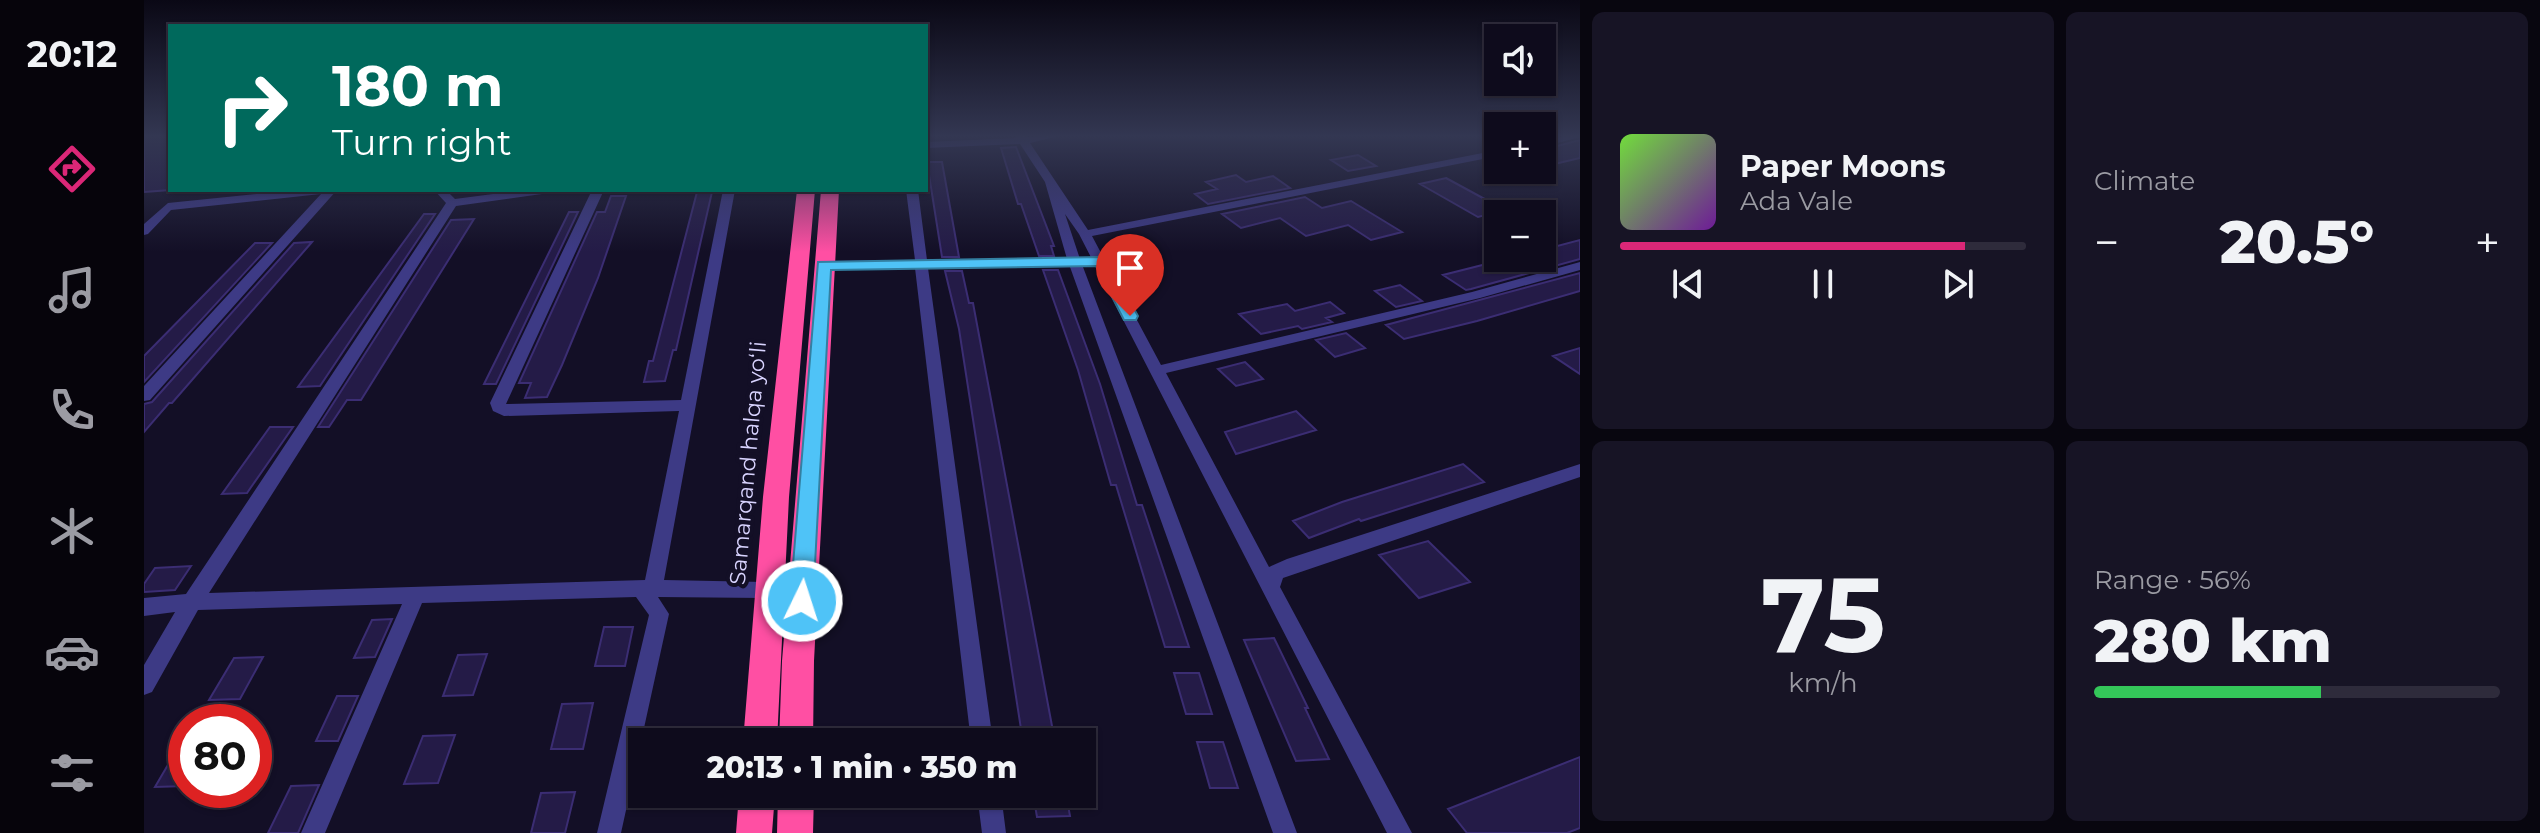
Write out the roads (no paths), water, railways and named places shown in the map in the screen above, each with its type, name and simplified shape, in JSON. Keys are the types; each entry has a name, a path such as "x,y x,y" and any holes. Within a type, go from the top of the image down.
{"highway":[{"name":"Samarqand halqa yoʻli","path":"761,728 795,283 806,192"},
{"path":"796,728 798,661 830,192"},
{"path":"754,833 756,808"},
{"path":"795,833 796,808"}],"street":[{"path":"1044,174 1101,262 1400,833"},
{"path":"1085,234 1392,174"},
{"path":"1050,183 1075,263 1285,833"},
{"path":"144,231 168,207 310,192"},
{"path":"144,396 327,192"},
{"path":"442,192 452,203"},
{"path":"144,685 192,602 452,203 534,192"},
{"path":"597,192 498,403 499,407 504,410 688,405"},
{"path":"609,833 659,614 647,588 688,405 729,192"},
{"path":"912,192 980,728"},
{"path":"824,265 1101,262"},
{"path":"1159,370 1475,295 1580,266"},
{"path":"1270,587 1276,573 1287,567 1580,470"},
{"path":"144,607 192,602 647,588 770,590"},
{"path":"313,833 415,596"},
{"path":"991,808 994,833"}]}
